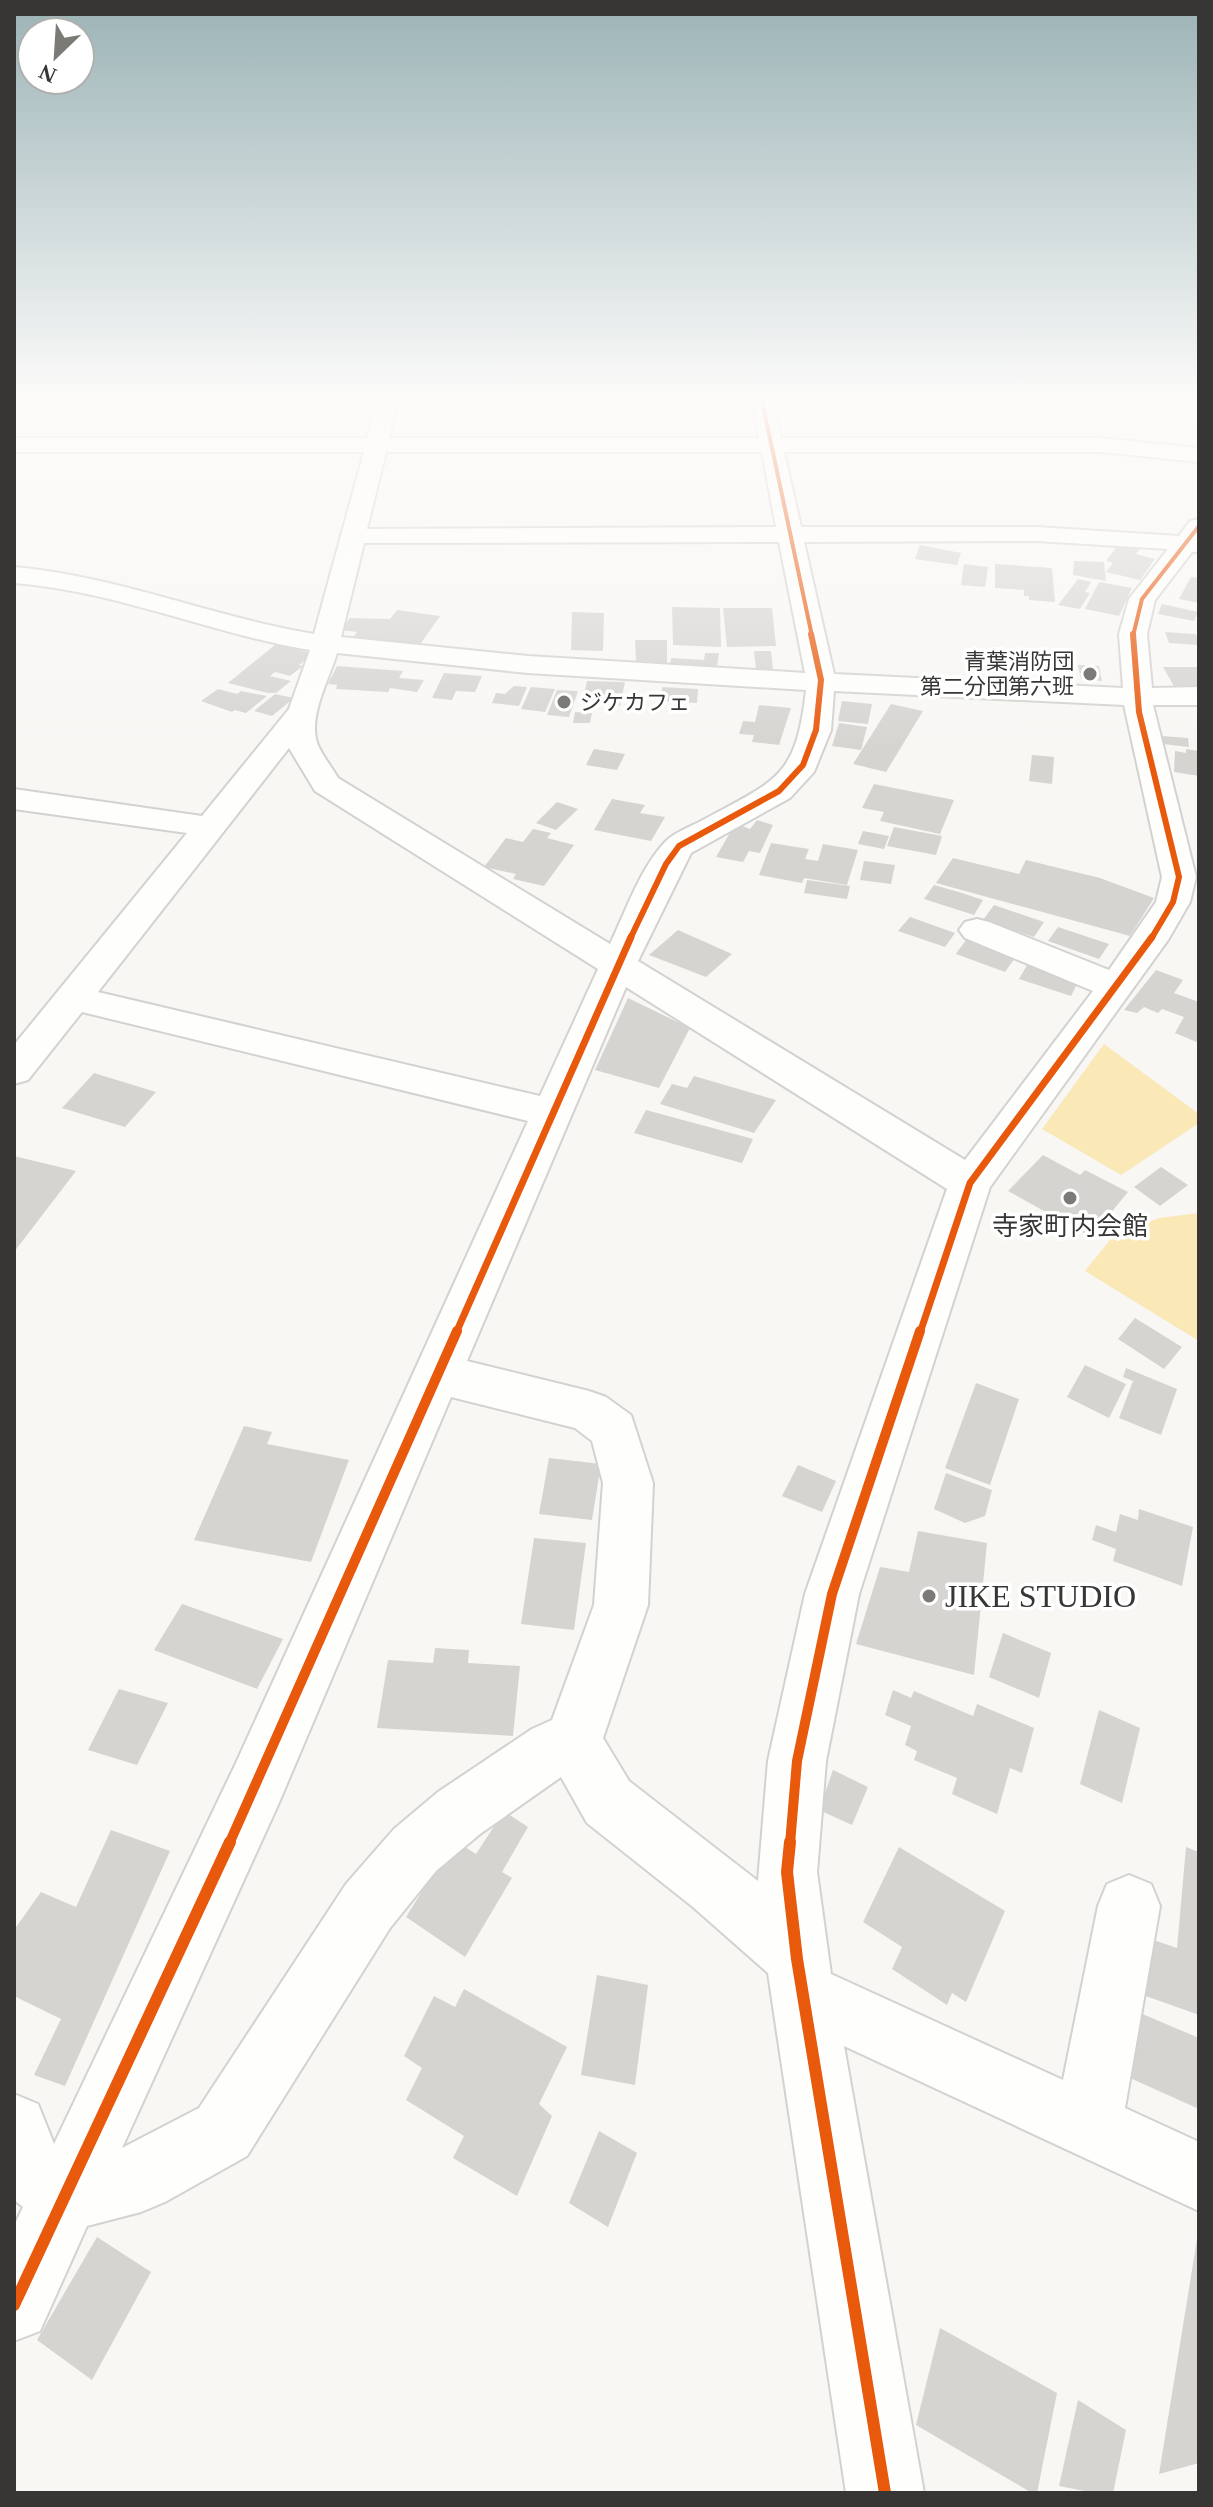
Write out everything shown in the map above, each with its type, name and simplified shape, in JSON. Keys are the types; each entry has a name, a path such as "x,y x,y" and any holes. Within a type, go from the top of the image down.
{"street":[{"path":"357,518 303,711 300,733 303,745 326,784 970,1183"},
{"path":"14,2305 257,1784 617,966 666,864 679,846 723,819 779,791 803,765 816,730 821,680 786,518"},
{"path":"352,536 1036,534 1194,538"},
{"path":"885,2493 800,1976 787,1872 797,1761 832,1594 970,1183 1156,932 1189,880 1139,712 1133,634 1142,599 1194,538"},
{"path":"14,575 55,579 107,590 250,630 323,644 532,665 1139,697 1199,696"},
{"path":"14,1071 303,711"},
{"path":"14,799 211,827"},
{"path":"977,930 1114,986"},
{"path":"74,998 552,1113"},
{"path":"438,1374 589,1411 614,1430 628,1483 621,1605 573,1742 608,1802 764,1926 800,1976 1088,2125 1199,2177"},
{"path":"64,2197 141,2178 223,2132 368,1906 415,1850 459,1813 552,1749 573,1742"},
{"path":"1088,2125 1129,1906"},
{"path":"14,2128 26,2165 64,2197"}],"shaded area":[{"path":"1104,1044 1199,1114 1199,1123 1121,1175 1042,1129"},
{"path":"1199,1213 1199,1341 1085,1271 1114,1235 1159,1218"}],"building":[{"path":"1121,541 1142,546 1136,554 1155,559 1140,580 1106,572 1113,563 1106,561"},
{"path":"920,545 961,553 957,565 915,559"},
{"path":"1074,561 1104,562 1106,581 1073,575"},
{"path":"964,564 988,567 985,587 961,585"},
{"path":"995,564 1052,568 1055,602 1029,600 1029,596 1024,596 1024,590 995,588"},
{"path":"1191,577 1199,578 1199,603 1179,599"},
{"path":"1078,579 1091,582 1085,592 1090,593 1080,609 1058,605"},
{"path":"1099,582 1132,588 1119,616 1085,609"},
{"path":"1162,604 1198,612 1194,621 1158,614"},
{"path":"672,607 720,608 721,647 673,645"},
{"path":"723,608 772,608 776,646 727,647"},
{"path":"397,610 440,616 421,643 413,643 413,646 353,637 357,632 341,630 350,618 390,619"},
{"path":"572,612 604,613 603,651 571,650"},
{"path":"1165,632 1196,634 1199,645 1169,643"},
{"path":"635,640 667,640 667,663 636,662"},
{"path":"276,644 307,652 307,659 299,665 303,666 290,676 275,672 270,676 291,681 276,693 228,683"},
{"path":"754,651 771,651 773,670 756,669"},
{"path":"705,653 719,653 717,668 670,666 671,658 704,660"},
{"path":"1078,665 1099,666 1102,681 1081,679"},
{"path":"337,666 403,671 399,678 424,680 417,692 390,688 388,692 336,689 337,685 328,684"},
{"path":"1163,667 1199,667 1199,688 1175,688"},
{"path":"444,673 482,676 475,692 456,691 452,700 432,698"},
{"path":"587,681 625,682 620,706 582,703"},
{"path":"514,686 527,687 519,706 492,703 496,693 505,694"},
{"path":"531,687 555,689 545,712 521,709"},
{"path":"662,687 698,689 697,703 661,701"},
{"path":"218,689 267,696 246,713 232,712 201,701"},
{"path":"557,690 578,691 569,717 547,715"},
{"path":"275,694 294,698 272,716 254,711"},
{"path":"842,701 872,704 868,724 838,721"},
{"path":"891,704 923,711 886,772 853,764"},
{"path":"759,705 791,708 779,745 752,742 754,735 739,734 743,721 755,722"},
{"path":"575,712 592,713 590,723 573,723"},
{"path":"839,723 867,727 861,750 832,746"},
{"path":"1162,736 1188,738 1189,747 1163,744"},
{"path":"594,749 625,754 617,770 586,765"},
{"path":"1186,749 1199,751 1199,776 1174,772 1175,751 1186,753"},
{"path":"1032,755 1054,757 1052,784 1029,781"},
{"path":"874,784 954,800 940,834 880,821 884,812 862,808"},
{"path":"612,799 645,805 640,813 665,817 651,841 594,830"},
{"path":"557,802 578,809 556,830 536,823"},
{"path":"757,820 773,825 760,853 749,851 743,862 716,857 731,831 742,826 750,829"},
{"path":"894,827 942,836 936,855 887,846"},
{"path":"533,829 551,833 547,838 574,845 544,886 513,879 516,874 484,867 506,838 523,842"},
{"path":"863,831 889,836 884,849 858,844"},
{"path":"771,843 809,849 805,859 818,861 823,844 858,850 847,885 804,878 802,883 759,875"},
{"path":"953,858 1019,874 1026,860 1100,878 1154,898 1130,936 936,883"},
{"path":"864,861 895,865 891,884 860,880"},
{"path":"807,880 850,886 847,899 804,893"},
{"path":"934,885 983,900 974,915 924,899"},
{"path":"994,905 1044,922 1034,937 983,920"},
{"path":"910,917 955,933 945,947 898,931"},
{"path":"1058,927 1109,944 1099,959 1048,941"},
{"path":"678,930 732,954 706,977 649,955"},
{"path":"968,937 1017,955 1005,972 956,954"},
{"path":"1030,960 1081,976 1071,996 1019,979"},
{"path":"1156,970 1183,980 1174,993 1199,1002 1199,1043 1175,1033 1184,1017 1162,1009 1158,1013 1144,1007 1137,1013 1124,1010"},
{"path":"628,998 690,1028 659,1088 595,1070"},
{"path":"94,1073 156,1092 125,1127 62,1108"},
{"path":"694,1076 776,1100 754,1133 660,1104 672,1084 687,1088"},
{"path":"646,1110 753,1139 742,1163 634,1133"},
{"path":"1043,1155 1080,1175 1085,1170 1128,1192 1091,1237 1008,1191"},
{"path":"14,1156 76,1171 14,1252"},
{"path":"1161,1167 1188,1185 1160,1206 1134,1187"},
{"path":"1135,1318 1182,1347 1164,1369 1118,1339"},
{"path":"1085,1365 1126,1384 1109,1418 1067,1397"},
{"path":"1126,1368 1177,1389 1161,1435 1119,1418 1133,1381 1123,1377"},
{"path":"976,1383 1019,1399 990,1485 945,1468"},
{"path":"244,1426 272,1432 267,1444 349,1460 311,1562 194,1540"},
{"path":"549,1458 601,1464 592,1520 539,1514"},
{"path":"798,1465 836,1481 822,1512 782,1496"},
{"path":"946,1473 992,1490 985,1516 965,1523 934,1509"},
{"path":"1139,1509 1193,1527 1182,1586 1113,1561 1116,1549 1092,1540 1096,1525 1116,1532 1120,1514 1138,1520"},
{"path":"918,1531 987,1543 974,1675 856,1644 880,1567 909,1572"},
{"path":"534,1538 586,1543 574,1630 521,1624"},
{"path":"182,1604 283,1639 257,1689 154,1650"},
{"path":"1003,1633 1051,1653 1039,1698 989,1677"},
{"path":"435,1648 469,1650 468,1663 520,1666 513,1736 377,1728 388,1660 433,1663"},
{"path":"119,1689 168,1703 137,1765 88,1750"},
{"path":"893,1690 911,1698 914,1691 973,1716 977,1704 1034,1728 1022,1773 1010,1768 997,1814 952,1794 957,1778 914,1760 917,1751 905,1745 911,1726 885,1715"},
{"path":"1099,1710 1140,1728 1122,1803 1080,1784"},
{"path":"833,1770 868,1787 852,1825 819,1810"},
{"path":"504,1811 528,1827 502,1872 512,1878 465,1957 406,1917 454,1840 476,1854"},
{"path":"111,1830 170,1851 65,2086 34,2075 61,2019 14,1996 14,1930 41,1892 76,1907"},
{"path":"899,1847 1005,1911 966,2002 952,1993 947,2005 892,1969 902,1947 863,1922"},
{"path":"1186,1847 1199,1852 1199,2015 1143,1995 1148,1938 1177,1948"},
{"path":"597,1975 648,1985 635,2085 581,2075"},
{"path":"464,1989 567,2047 539,2104 552,2116 517,2196 453,2158 464,2136 406,2100 422,2068 404,2056 434,1996 455,2007"},
{"path":"1140,2013 1199,2038 1199,2109 1130,2078"},
{"path":"599,2131 637,2153 608,2227 569,2203"},
{"path":"97,2237 151,2272 92,2380 37,2340"},
{"path":"1197,2239 1199,2463 1159,2474"},
{"path":"940,2328 1057,2393 1037,2493 1032,2493 916,2425"},
{"path":"1078,2400 1126,2430 1113,2493 1059,2486"}],"cycle path":[{"path":"14,2305 257,1784 617,966 666,864 679,846 779,791 803,765 816,730 821,680 787,518"},
{"path":"885,2493 797,1959 787,1872 797,1761 832,1594 970,1183 1156,932 1173,902 1179,877 1139,712 1133,634 1142,599 1199,526"}],"place":[{"name":"青葉消防団 第二分団第六班","path":"1090,674"},
{"name":"ジケカフェ","path":"564,702"},
{"name":"寺家町内会館","path":"1070,1198"},
{"name":"JIKE STUDIO","path":"929,1596"}]}
